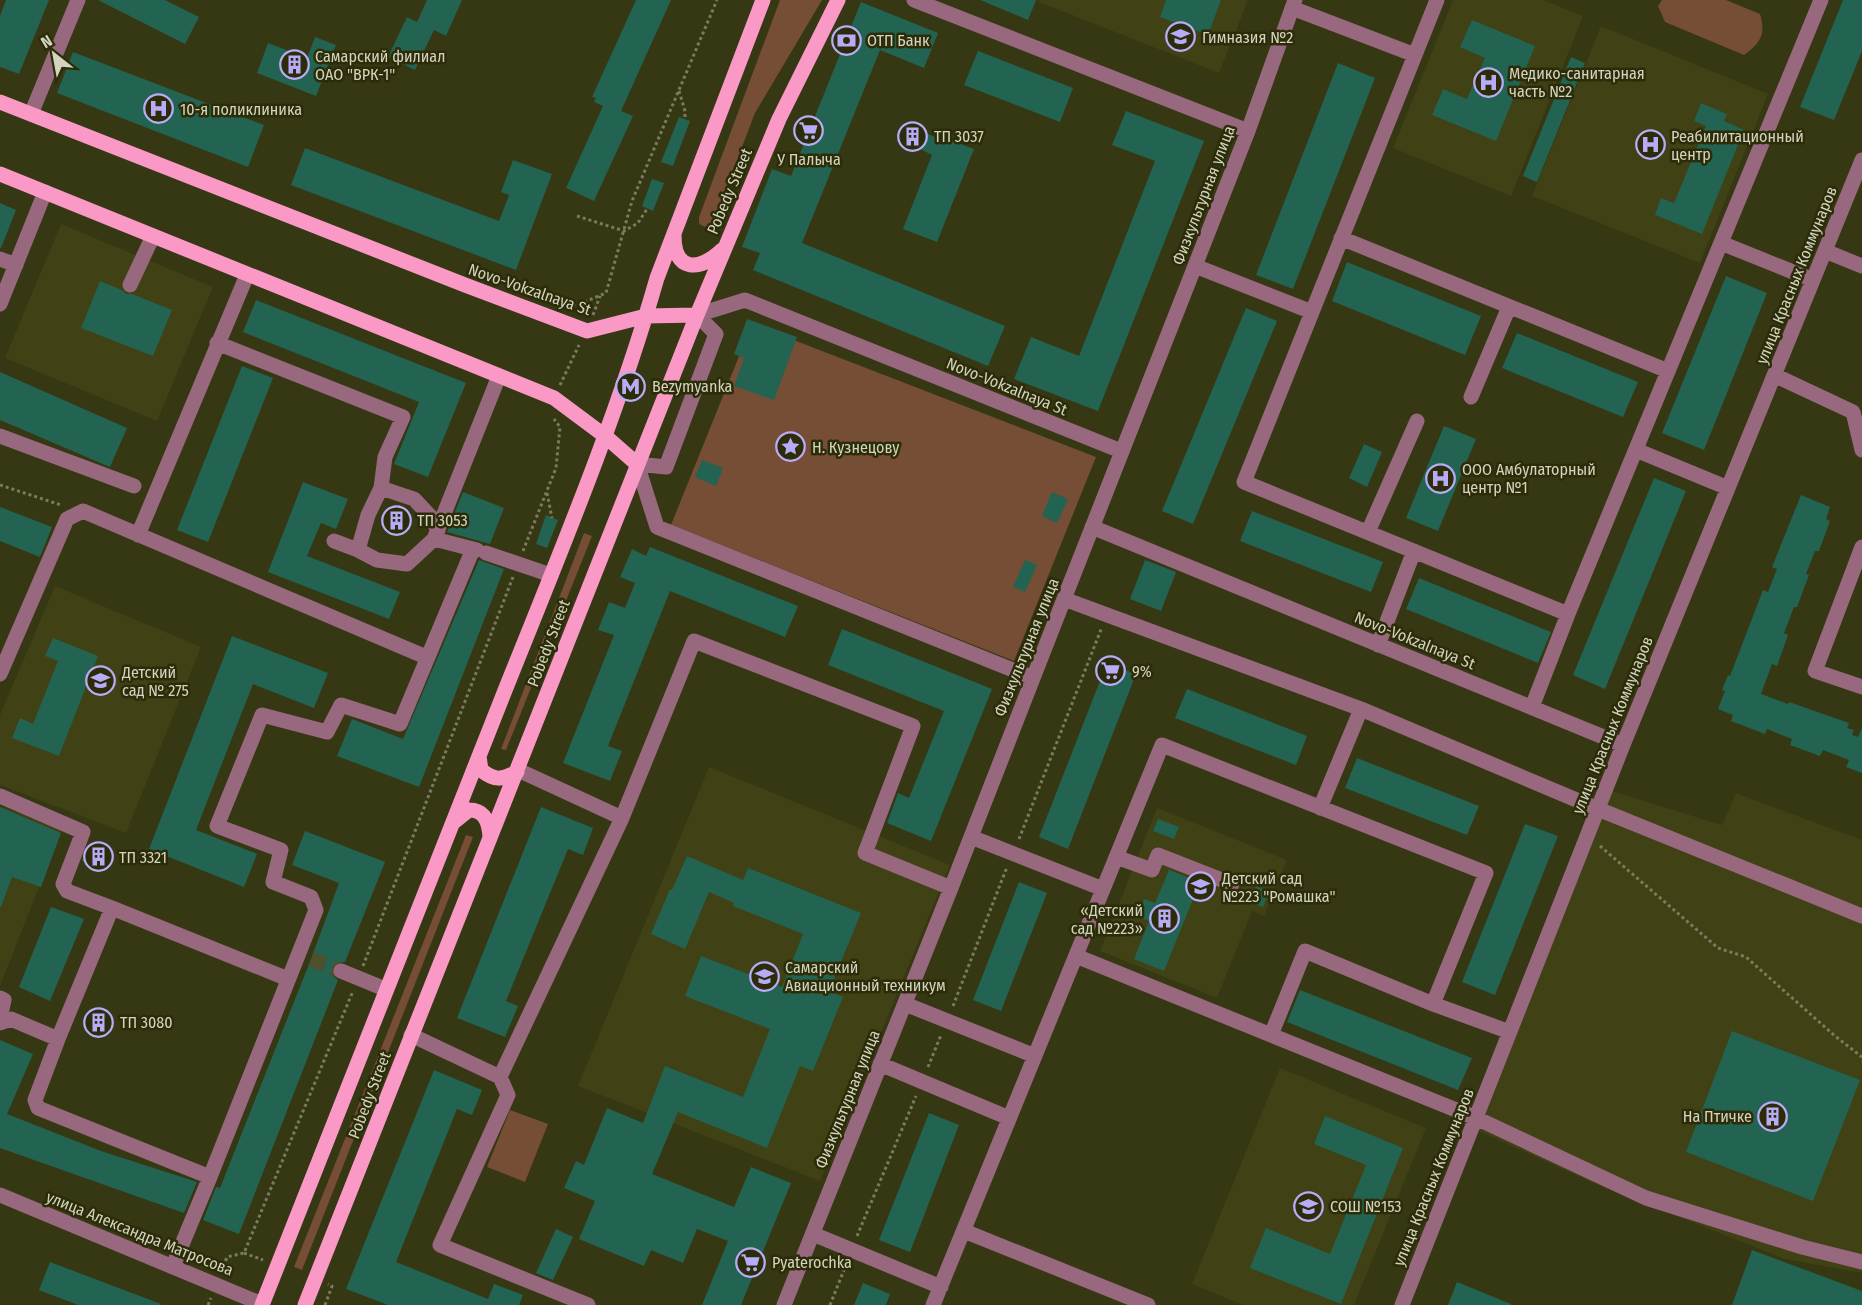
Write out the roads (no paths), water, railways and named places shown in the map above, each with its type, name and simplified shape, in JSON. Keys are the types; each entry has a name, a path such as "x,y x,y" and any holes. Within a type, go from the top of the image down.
{"main road":[{"name":"Pobedy Street","path":"263,1305 385,989 605,436 657,278 763,0"},
{"name":"Pobedy Street","path":"305,1305 697,315 779,119 838,0"},
{"name":"Novo-Vokzalnaya St","path":"0,102 587,331 646,316 697,315"},
{"path":"0,174 554,398 605,436 637,464"},
{"path":"674,232 674,246 678,257 687,265 699,266 712,260 725,247"},
{"path":"479,756 481,770 490,778 504,779 517,771"},
{"path":"452,824 469,810 477,810 485,816 489,824 490,837"}],"street":[{"path":"31,114 78,0"},
{"path":"914,0 1248,131"},
{"path":"1437,0 1244,482 1568,614"},
{"path":"1532,707 1817,1"},
{"path":"1294,4 1414,55"},
{"name":"Физкультурная улица","path":"784,1305 951,888 1248,131 1294,4"},
{"name":"улица Красных Коммунаров","path":"1402,1305 1623,745 1862,160"},
{"path":"0,304 45,192"},
{"path":"130,285 153,236"},
{"path":"1341,238 1668,371"},
{"path":"1721,243 1813,280"},
{"path":"1825,251 1862,266"},
{"path":"0,259 16,265"},
{"path":"1195,266 1312,312"},
{"path":"138,535 247,275"},
{"name":"Novo-Vokzalnaya St","path":"697,315 745,300 1121,451"},
{"path":"1471,397 1509,307"},
{"path":"697,315 716,334 666,466 637,464 657,527 1033,678"},
{"path":"218,343 403,417 385,458 381,488 368,515 358,550"},
{"path":"1774,375 1853,412 1862,450"},
{"path":"334,541 377,560 407,564 436,534 499,376"},
{"path":"1368,532 1416,421"},
{"path":"0,436 134,486"},
{"path":"1636,450 1728,488"},
{"path":"381,488 414,499 431,517 436,534"},
{"path":"0,674 68,519 83,512 426,657"},
{"name":"Novo-Vokzalnaya St","path":"1092,527 1623,745"},
{"path":"436,534 551,575"},
{"path":"1862,547 1815,671 1862,687"},
{"path":"173,1266 288,979 305,957 316,910 311,897 273,882 281,850 217,826 262,715 327,732 341,705 400,724 426,657 479,551"},
{"path":"1378,645 1414,551"},
{"path":"1064,599 1361,709 1598,809 1862,916"},
{"path":"500,1077 622,818 694,641 913,726 865,853 951,888"},
{"path":"1320,808 1361,709"},
{"path":"933,1305 1162,745 1486,873 1433,1004"},
{"path":"517,771 622,818"},
{"path":"0,796 83,832 63,884 67,891 288,979"},
{"path":"971,837 1103,889"},
{"path":"1116,857 1152,870 1158,855 1232,884"},
{"path":"111,908 35,1100 38,1108 210,1177"},
{"path":"1271,1035 1305,951 1433,1004 1510,1032"},
{"path":"1076,956 1476,1118 1646,1198 1802,1247 1862,1262"},
{"path":"341,971 385,989"},
{"path":"0,998 4,1000 0,1017"},
{"path":"905,1004 1035,1056"},
{"path":"0,1023 11,1019 58,1039"},
{"path":"411,1035 500,1077 508,1095 440,1245 553,1299 588,1305"},
{"path":"880,1064 1010,1118"},
{"name":"улица Александра Матросова","path":"0,1195 263,1305"},
{"path":"964,1231 1148,1305"},
{"path":"813,1234 941,1287"}],"tunnel":[{"path":"311,959 341,971"}],"place":[{"name":"Гимназия №2","path":"1181,37"},
{"name":"ОТП Банк","path":"846,40"},
{"name":"Самарский филиал ОАО \"ВРК-1\"","path":"294,65"},
{"name":"Медико-санитарная часть №2","path":"1488,82"},
{"name":"10-я поликлиника","path":"159,109"},
{"name":"У Палыча","path":"809,131"},
{"name":"ТП 3037","path":"913,136"},
{"name":"Реабилитационный центр","path":"1650,145"},
{"name":"Bezymyanka","path":"631,386"},
{"name":"Н. Кузнецову","path":"791,447"},
{"name":"ООО Амбулаторный центр №1","path":"1441,478"},
{"name":"ТП 3053","path":"396,520"},
{"name":"9%","path":"1111,671"},
{"name":"Детский сад № 275","path":"101,681"},
{"name":"ТП 3321","path":"98,857"},
{"name":"Детский сад №223 \"Ромашка\"","path":"1201,887"},
{"name":"«Детский сад №223»","path":"1164,919"},
{"name":"Самарский Авиационный техникум","path":"764,976"},
{"name":"ТП 3080","path":"99,1022"},
{"name":"На Птичке","path":"1773,1116"},
{"name":"СОШ №153","path":"1309,1206"},
{"name":"Pyaterochka","path":"751,1262"}]}
